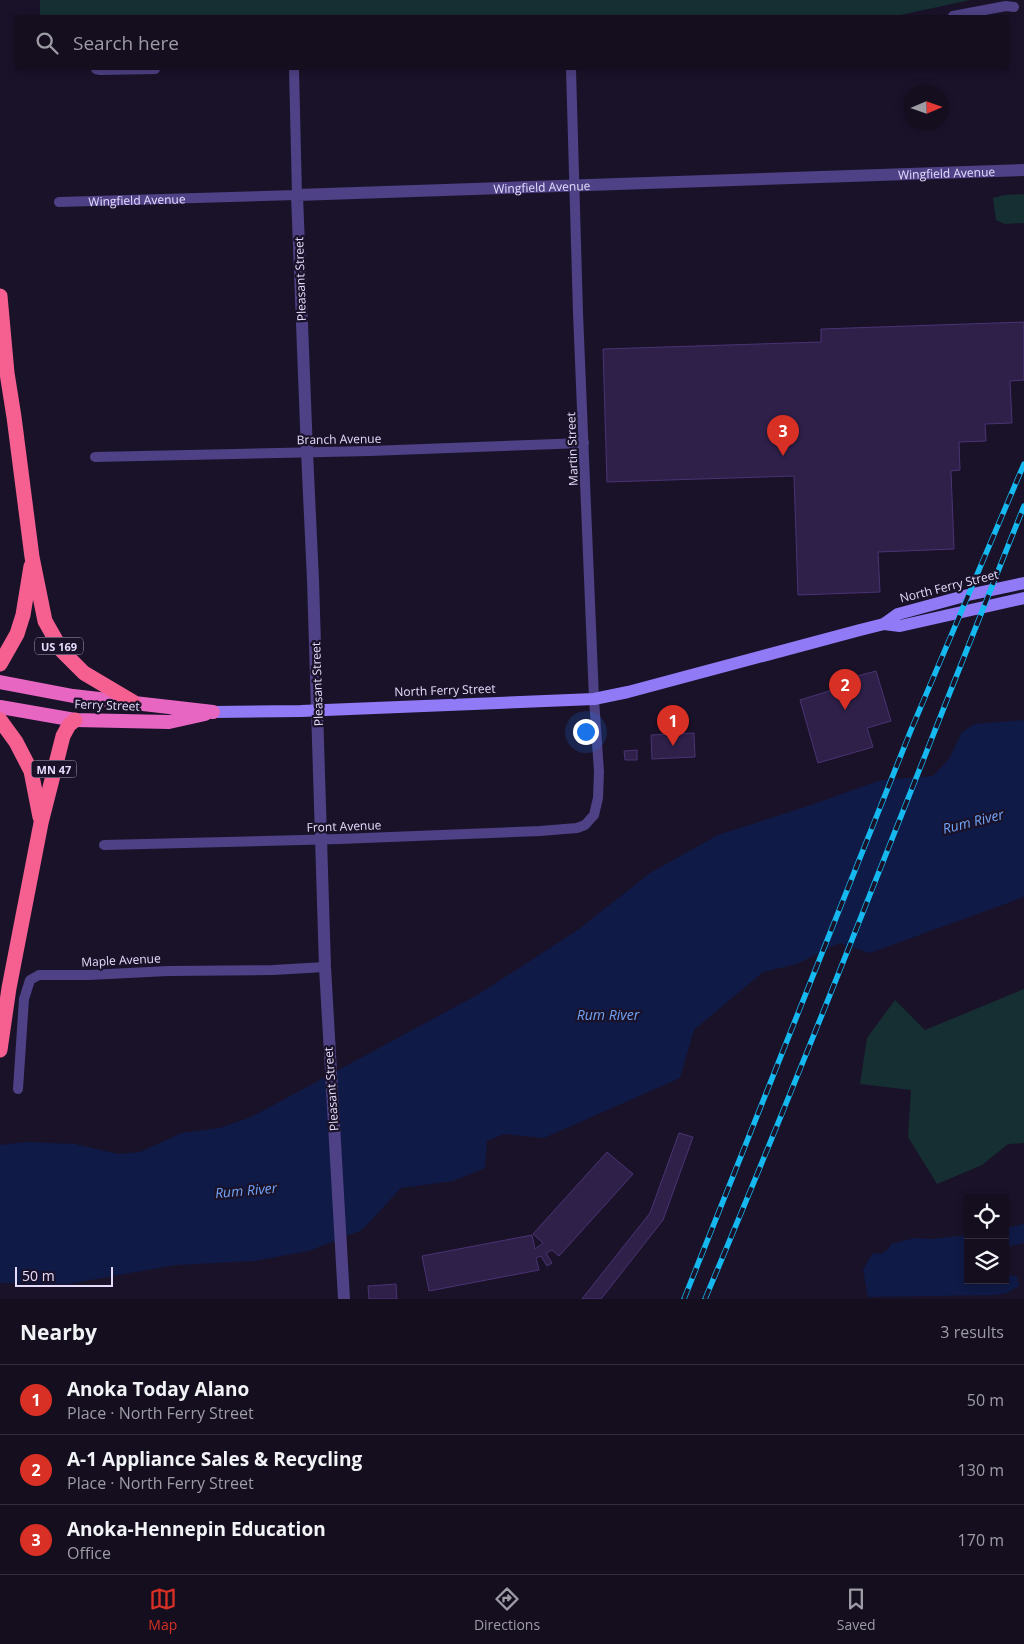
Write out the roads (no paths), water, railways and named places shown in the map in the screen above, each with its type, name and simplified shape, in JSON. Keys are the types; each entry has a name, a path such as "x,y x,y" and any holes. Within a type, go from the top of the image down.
{"highway":[{"name":"US 169","path":"0,296 7,373 32,557 45,621 62,651 84,673 133,702"},
{"path":"0,664 17,634 23,615 32,557"},
{"name":"North Ferry Street","path":"0,682 73,696 213,712"},
{"name":"Ferry Street","path":"0,707 75,720 169,722 213,712"},
{"path":"0,720 16,742 31,771 41,823"},
{"name":"MN 47","path":"0,1050 9,988 41,823 63,736 69,725 75,720"}],"main road":[{"name":"North Ferry Street","path":"213,712 318,710 594,699 884,624 898,614 968,594 1024,584"},
{"name":"North Ferry Street","path":"884,624 900,626 1024,598"}],"street":[{"path":"958,15 1006,6 1014,7"},
{"name":"Pleasant Street","path":"294,70 306,452 318,710 325,967 344,1299"},
{"name":"Martin Street","path":"571,70 573,185 598,772 598,798 594,815 585,825"},
{"name":"Wingfield Avenue","path":"58,202 1024,170"},
{"name":"Branch Avenue","path":"95,457 584,443"},
{"name":"Front Avenue","path":"104,845 321,840 540,831 576,828 585,825"},
{"name":"Maple Avenue","path":"18,1089 24,999 30,980 39,975 273,970 325,967"}],"water":[{"name":"Rum River","path":"1024,720 1024,897 870,953 839,943 797,964 763,972 694,1030 680,1078 544,1138 504,1134 487,1141 485,1168 453,1181 401,1188 362,1230 309,1251 254,1261 176,1265 68,1284 0,1283 0,1145 27,1142 75,1144 119,1154 140,1152 182,1133 220,1128 251,1117 479,994 579,929 650,873 718,835 881,780 933,776 949,759 962,732 975,724"},
{"path":"1024,1224 1024,1243 1009,1246 1009,1227"},
{"path":"964,1235 964,1284 1009,1284 1009,1275 1017,1276 1019,1286 1007,1293 996,1295 868,1297 863,1269 873,1253 881,1254 891,1244 915,1238 932,1239"}],"railway":[{"path":"684,1299 911,730 1024,464"},
{"path":"705,1299 827,1003 1024,506"}],"place":[{"name":"Anoka-Hennepin Education","path":"783,456"},
{"name":"A-1 Appliance Sales & Recycling","path":"845,710"},
{"name":"Anoka Today Alano","path":"673,746"}]}
